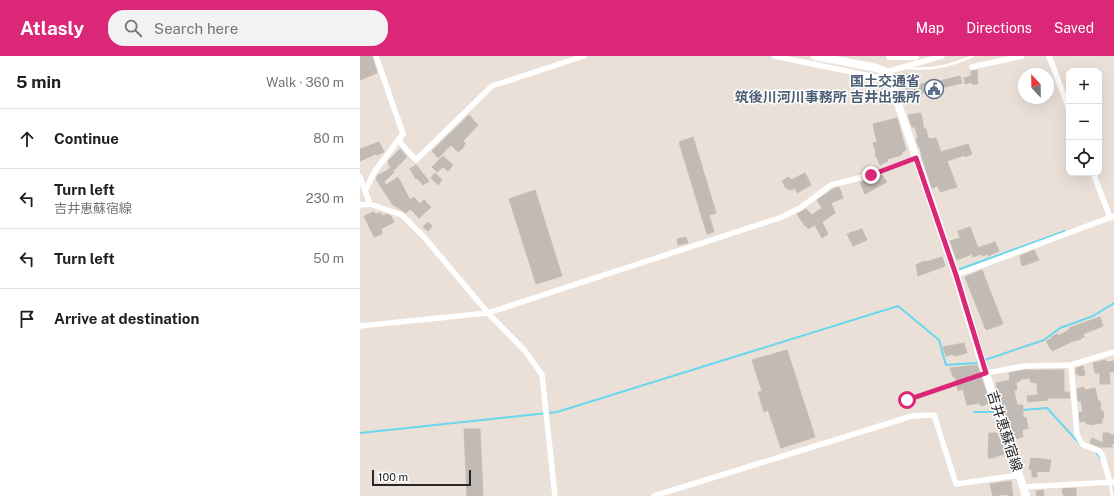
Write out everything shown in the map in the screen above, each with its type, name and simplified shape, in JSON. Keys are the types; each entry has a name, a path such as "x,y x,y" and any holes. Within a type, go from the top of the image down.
{"main road":[{"path":"815,56 877,68 886,72"},
{"path":"890,56 915,56"},
{"name":"吉井恵蘇宿線","path":"886,72 956,275 982,362 1026,496"}],"street":[{"path":"365,191 374,171 403,134 376,56"},
{"path":"398,140 416,160 492,86 584,56"},
{"path":"774,56 890,80"},
{"path":"886,72 942,56"},
{"path":"972,67 1022,56"},
{"path":"1049,56 1067,104"},
{"path":"360,326 488,313 782,218 800,208 831,185 871,175 916,158"},
{"path":"956,275 1112,217 1094,176"},
{"path":"360,177 370,204"},
{"path":"360,205 370,204 402,215 424,237 488,313 524,351 542,376 548,419 555,496"},
{"path":"986,373 1026,366 1071,365 1114,352"},
{"path":"1023,487 1112,482 1102,455 1099,451 1082,444 1077,435 1071,365"},
{"path":"654,496 912,416 934,415 956,484 1020,475"}],"lane":[{"path":"902,68 921,70 938,68 973,56"},
{"path":"1112,482 1112,496"}],"path":[{"path":"912,416 907,400 986,373"}],"building":[{"path":"360,56 372,56 377,73 360,80"},
{"path":"977,70 978,84 972,84 972,82 965,84 964,78 971,76 971,71"},
{"path":"897,74 918,74 919,82 898,81"},
{"path":"960,76 962,83 921,93 922,97 904,103 899,91 931,81 931,83"},
{"path":"921,113 924,129 926,129 928,138 936,138 941,152 968,144 972,154 947,161 957,187 940,192 938,186 932,188 920,147 919,148 916,139 918,138 915,127 912,127 908,115"},
{"path":"469,115 478,125 463,141 465,143 463,148 458,152 451,145 438,158 432,151"},
{"path":"897,118 906,150 899,156 887,159 888,161 880,165 875,154 873,143 877,142 873,124"},
{"path":"693,137 716,213 709,215 714,232 707,234 679,142"},
{"path":"379,142 384,152 360,161 360,149"},
{"path":"400,149 407,157 394,170 392,169 394,172 384,182 386,185 398,177 410,200 414,197 420,204 424,200 431,207 419,218 410,209 406,213 392,204 376,179 378,175 391,168 388,161"},
{"path":"443,156 453,165 448,171 443,167 437,172 432,167"},
{"path":"416,165 429,181 423,185 417,178 416,179 410,169"},
{"path":"435,173 442,180 438,185 431,178"},
{"path":"805,173 811,185 797,193 795,188 791,190 786,188 782,181 789,177 791,180"},
{"path":"882,175 887,182 865,194 860,183"},
{"path":"839,187 843,198 831,203 835,213 822,222 828,234 822,238 815,225 808,229 797,214 806,209 812,215 822,208 817,200 833,189"},
{"path":"535,190 562,276 536,284 509,199"},
{"path":"374,212 375,214 381,213 382,216 387,214 391,216 394,222 381,229 382,234 374,237 364,216"},
{"path":"428,222 432,226 428,231 423,227"},
{"path":"970,227 978,248 995,242 999,251 988,256 988,254 982,256 981,254 973,257 972,254 957,260 950,241 960,238 958,231"},
{"path":"862,229 867,240 853,246 847,234"},
{"path":"686,237 688,243 678,245 677,239"},
{"path":"1034,250 1039,260 1022,266 1020,256"},
{"path":"942,257 945,266 918,276 916,265 924,261 926,262"},
{"path":"982,270 1003,324 986,330 965,277"},
{"path":"1100,317 1103,326 1083,334 1084,337 1081,339 1073,341 1052,351 1046,341 1057,334 1060,335 1069,330 1069,328"},
{"path":"964,343 967,353 946,356 943,347"},
{"path":"787,350 815,437 781,448 768,410 764,412 758,392 762,391 752,360"},
{"path":"1105,360 1106,362 1114,361 1114,372 1109,372 1110,384 1100,384 1100,373 1095,373 1093,363"},
{"path":"977,365 990,403 981,406 979,403 967,405 963,389 958,391 955,377 953,377 950,368"},
{"path":"1083,366 1085,375 1079,376 1079,374 1076,374 1076,368"},
{"path":"1025,370 1064,370 1064,392 1069,392 1070,398 1048,398 1048,400 1028,402 1027,396 1038,395 1037,383 1031,382 1030,378 1020,379 1020,381 1016,382 1017,390 1014,390 1017,405 1023,405 1023,418 1026,417 1028,428 1022,430 1023,437 1014,439 996,383 1010,380 1009,373"},
{"path":"1083,387 1086,390 1095,388 1098,401 1100,401 1101,411 1103,411 1104,418 1102,418 1102,423 1090,425 1086,424 1086,421 1080,422 1079,412 1083,412 1081,401 1078,401 1077,389"},
{"path":"464,429 480,429 483,496 467,496"},
{"path":"989,433 1000,433 1006,453 993,458 988,458"},
{"path":"1103,433 1110,433 1110,435 1114,435 1114,444 1110,444 1113,447 1100,447 1090,443 1092,438 1103,443"},
{"path":"1031,458 1051,460 1049,472 1037,471 1037,477 1032,477 1032,470 1029,469"},
{"path":"1011,481 1013,496 1008,496 1008,494 993,496 990,484"},
{"path":"1076,488 1076,496 1064,496 1062,489"},
{"path":"1043,490 1044,496 1037,496 1036,491"}],"waterway":[{"path":"960,269 1065,231"},
{"path":"985,360 1044,340 1060,328 1093,316 1114,303"},
{"path":"360,433 557,412 898,306 939,340 946,365 980,362"},
{"path":"1022,410 1047,408 1080,444"},
{"path":"974,412 994,412"},
{"path":"1096,452 1101,459"}],"place":[{"name":"国土交通省 筑後川河川事務所 吉井出張所","path":"934,89"}],"route":[{"path":"871,175 916,158 956,275 986,373 907,400"}]}
